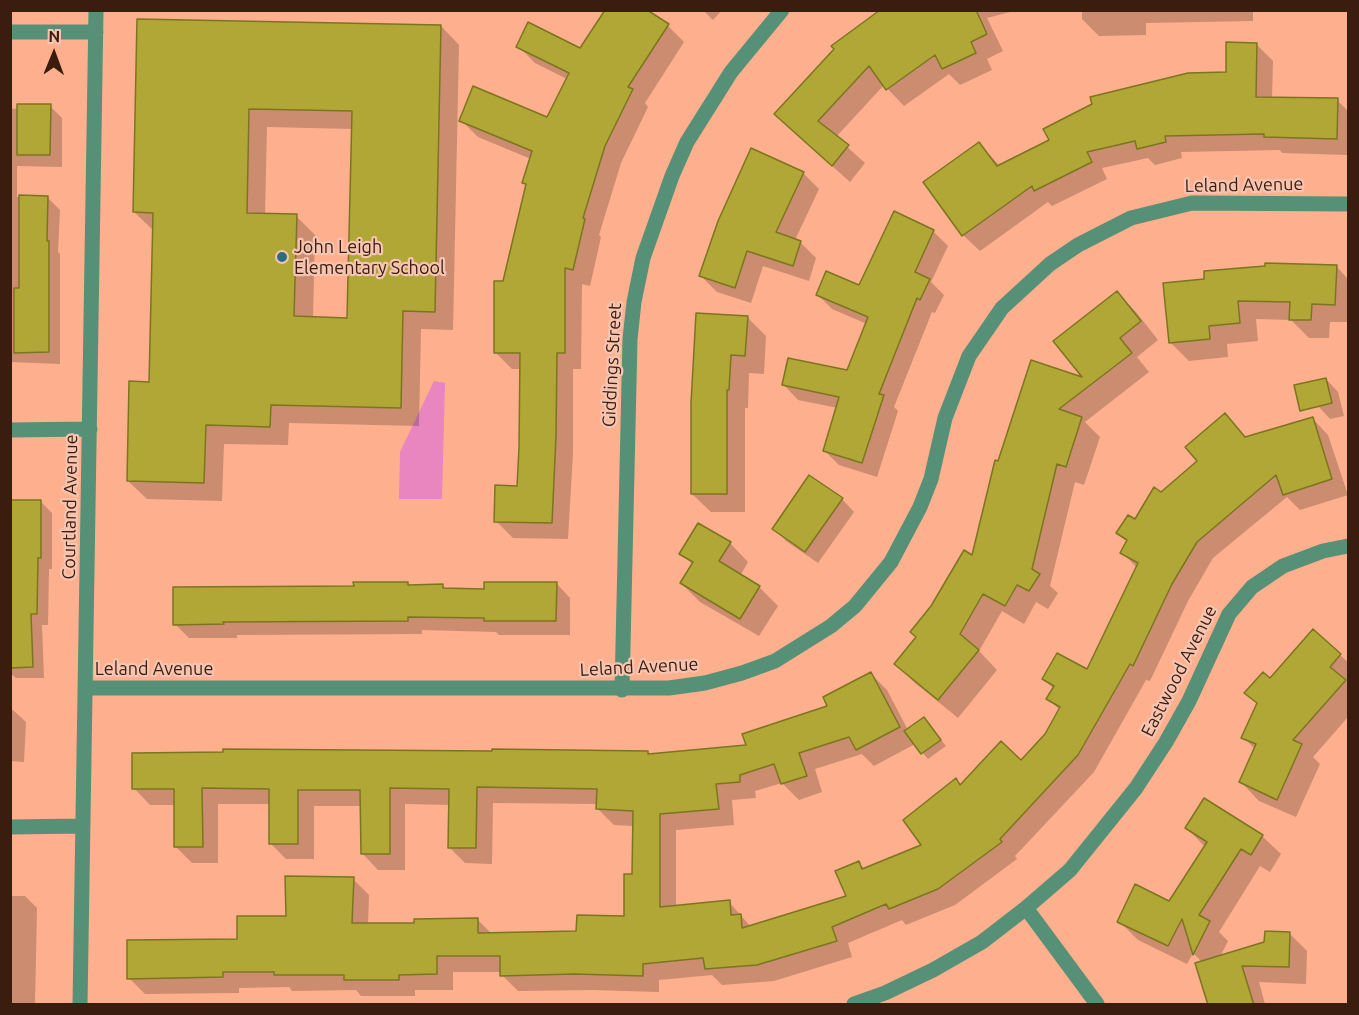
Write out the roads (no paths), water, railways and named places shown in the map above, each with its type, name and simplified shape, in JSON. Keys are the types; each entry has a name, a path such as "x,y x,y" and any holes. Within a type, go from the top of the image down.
{"street":[{"name":"Courtland Avenue","path":"80,1005 96,10"},
{"name":"Giddings Street","path":"622,690 630,339 634,302 643,258 687,142 731,72 782,10"},
{"path":"10,32 96,32"},
{"name":"Leland Avenue","path":"86,688 622,690 669,688 705,683 742,674 775,661 804,645 831,626 855,606 891,562 920,507 931,478 945,418 969,356 1002,308 1050,264 1078,245 1131,218 1192,203 1348,204"},
{"path":"10,430 90,429"},
{"name":"Eastwood Avenue","path":"854,1005 933,970 982,942 1070,870 1136,788 1166,741 1189,701 1229,614 1251,586 1283,566 1323,551 1348,546"},
{"path":"10,827 82,826"},
{"path":"1026,908 1097,1005"}],"place":[{"name":"John Leigh Elementary School","path":"282,257"}]}
